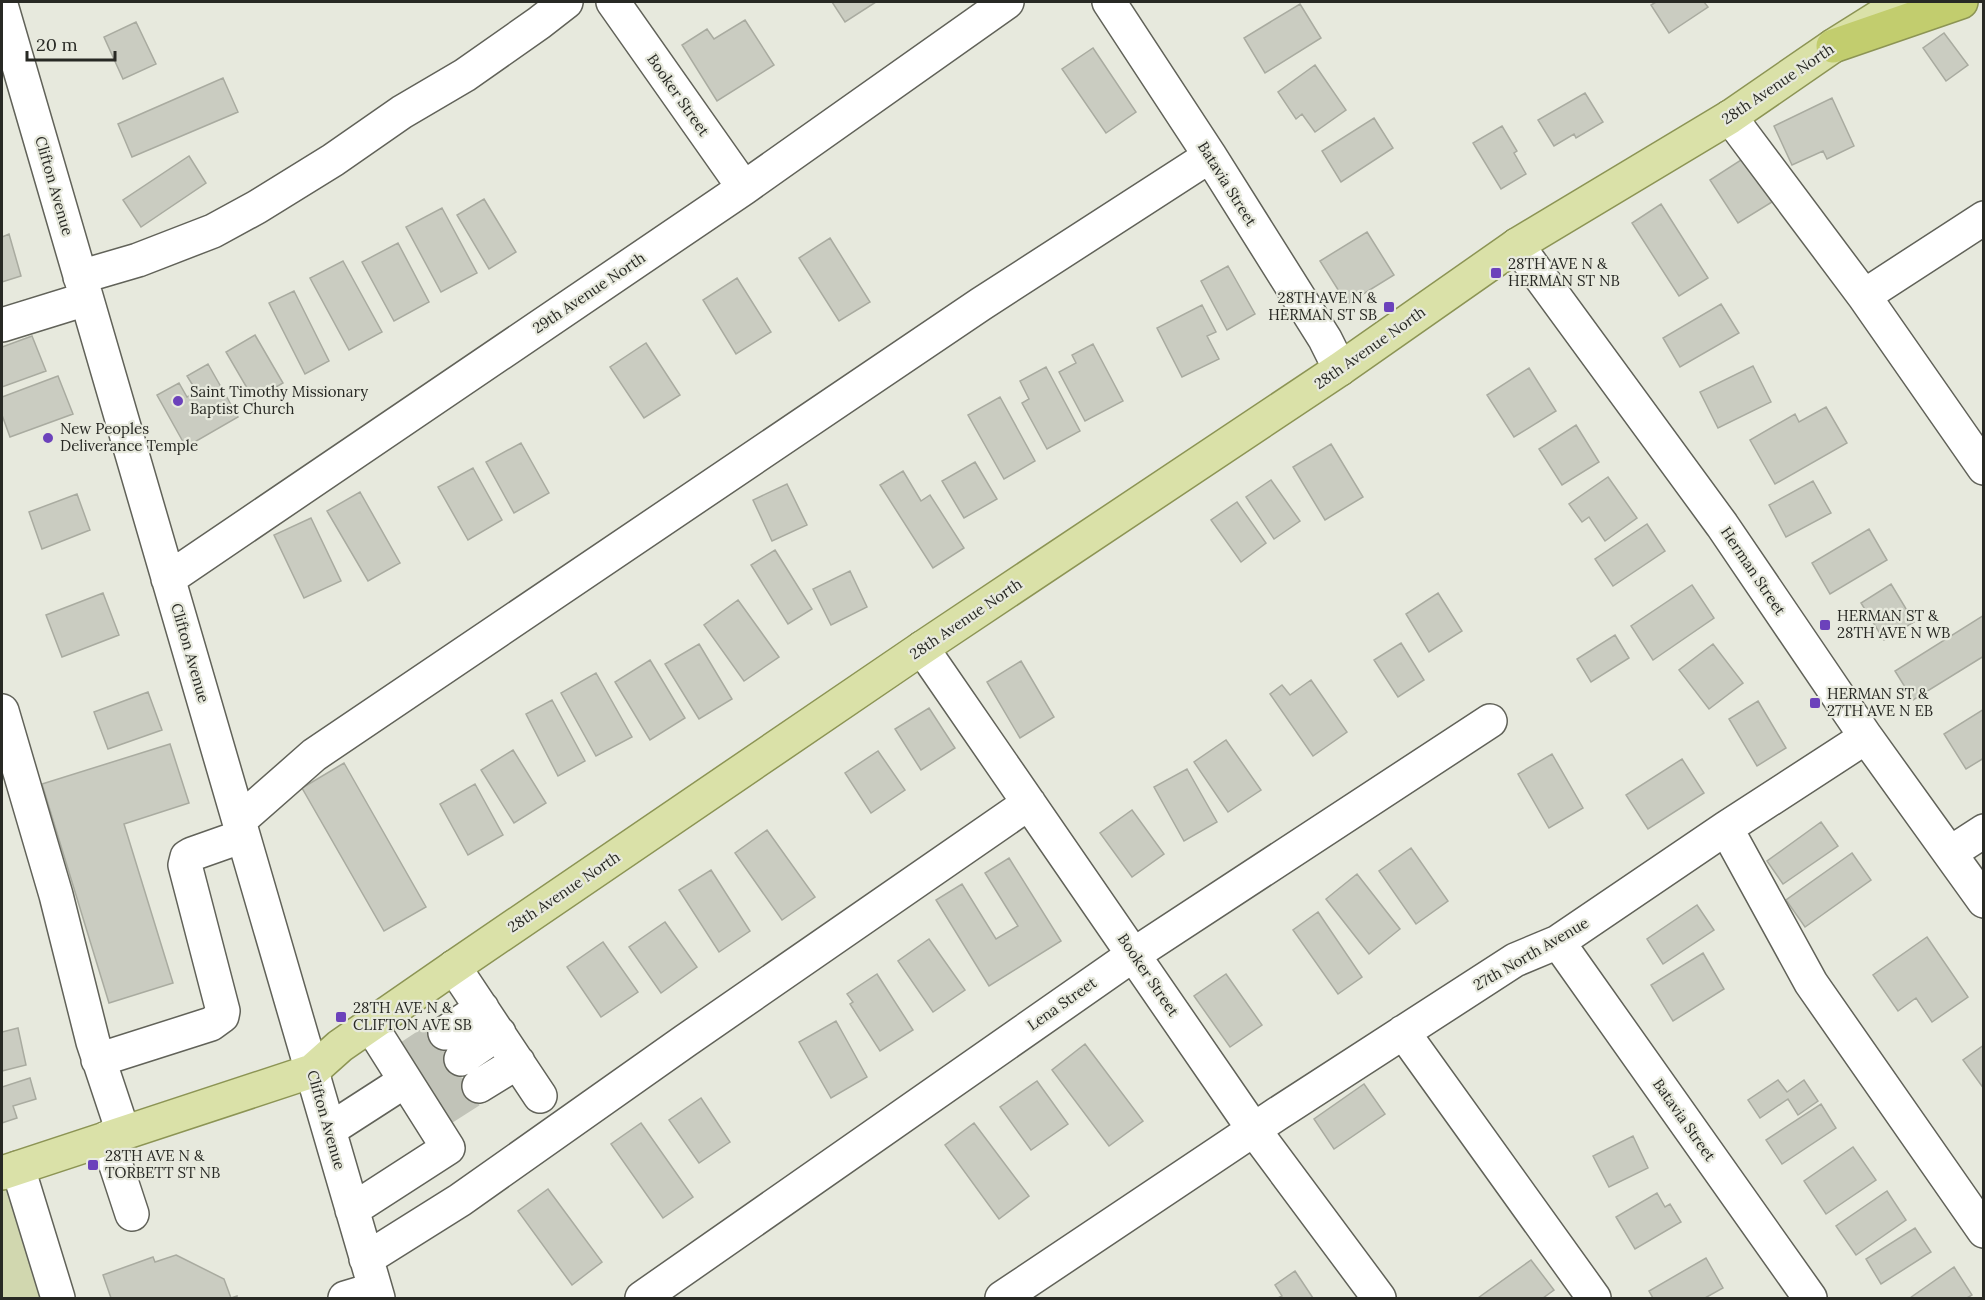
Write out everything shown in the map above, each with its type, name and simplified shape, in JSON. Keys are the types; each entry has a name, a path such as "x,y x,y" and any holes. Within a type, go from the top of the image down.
{"highway":[{"path":"1833,46 1961,2"}],"main road":[{"name":"28th Avenue North","path":"10,1170 312,1071 340,1046 454,967 922,648 1340,369 1517,245 1730,117 1833,46 1903,2"}],"street":[{"path":"2,325 138,260 213,231 248,212 333,160 402,112 465,75 566,2"},
{"name":"Booker Street","path":"613,2 744,188"},
{"name":"29th Avenue North","path":"168,579 744,188 1007,2"},
{"name":"Batavia Street","path":"1109,2 1210,156 1325,339 1340,369"},
{"name":"Clifton Avenue","path":"2,8 352,1210 366,1286"},
{"path":"1730,117 1864,296 1983,468"},
{"path":"98,1060 211,1024 222,1016 223,1011 184,865 187,857 241,828 314,755 971,311 1210,156"},
{"path":"1864,296 1983,218"},
{"name":"Herman Street","path":"1517,245 1722,525 1866,737 1983,901"},
{"name":"Booker Street","path":"922,648 1254,1130 1379,1299"},
{"path":"2,711 56,895 98,1060 132,1214"},
{"name":"Lena Street","path":"642,1299 1133,954 1490,720"},
{"name":"27th North Avenue","path":"1002,1299 1403,1032 1515,960 1558,942 1726,828 1866,737"},
{"path":"366,1286 460,1200 1029,803"},
{"path":"1726,828 1811,982 1983,1232"},
{"path":"1950,853 1983,831"},
{"name":"Batavia Street","path":"1558,942 1810,1299"},
{"path":"454,967 540,1096"},
{"path":"453,1046 491,1021"},
{"path":"352,1210 448,1148 437,1114 371,1026"},
{"path":"1403,1032 1594,1299"},
{"path":"479,1086 518,1062"},
{"path":"329,1130 409,1076"},
{"path":"10,1170 58,1299"}],"green space":[{"path":"2,1173 58,1298 2,1298"}],"building":[{"path":"832,2 876,2 845,22"},
{"path":"1656,2 1704,2 1708,7 1669,33 1651,5"},
{"path":"1300,4 1321,38 1265,73 1244,38"},
{"path":"745,20 774,65 717,101 682,45 707,29 714,39"},
{"path":"136,22 156,64 123,79 104,37"},
{"path":"1944,33 1968,65 1946,81 1923,48"},
{"path":"1093,48 1136,112 1106,133 1062,69"},
{"path":"1315,65 1346,110 1315,132 1302,114 1296,119 1278,92"},
{"path":"223,78 238,112 132,157 118,124"},
{"path":"1585,93 1603,122 1576,138 1574,134 1554,146 1538,120"},
{"path":"1832,98 1854,146 1827,159 1823,151 1792,165 1774,126"},
{"path":"1374,118 1393,148 1341,182 1322,151"},
{"path":"1502,126 1517,151 1514,153 1526,174 1501,189 1473,143"},
{"path":"189,156 206,183 141,227 123,200"},
{"path":"1744,158 1772,202 1738,223 1710,180"},
{"path":"484,199 516,252 489,269 457,215"},
{"path":"1661,204 1708,278 1679,296 1632,223"},
{"path":"442,208 477,273 441,292 406,227"},
{"path":"1367,232 1394,275 1347,304 1320,261"},
{"path":"9,234 21,276 2,282 2,237"},
{"path":"830,238 870,302 839,321 799,258"},
{"path":"398,243 429,302 394,321 362,262"},
{"path":"343,261 382,332 349,350 310,278"},
{"path":"1228,266 1255,314 1227,330 1201,281"},
{"path":"737,278 771,332 736,354 703,300"},
{"path":"294,291 329,361 305,374 269,303"},
{"path":"1721,304 1739,333 1680,367 1663,338"},
{"path":"1202,305 1216,332 1207,336 1219,359 1182,377 1157,328"},
{"path":"255,335 283,383 254,400 226,352"},
{"path":"32,336 46,371 2,387 2,347"},
{"path":"646,343 680,395 644,418 610,367"},
{"path":"1093,344 1123,401 1085,421 1059,372 1076,363 1072,355"},
{"path":"208,364 238,417 186,447 157,395 179,383 187,397 197,392 187,376"},
{"path":"1753,366 1771,402 1718,428 1700,392"},
{"path":"1046,367 1080,431 1047,449 1022,403 1029,399 1020,381"},
{"path":"1529,368 1556,411 1514,437 1487,395"},
{"path":"58,376 73,414 10,437 2,415 2,397"},
{"path":"1000,397 1035,461 1004,479 968,415"},
{"path":"1826,407 1847,443 1775,484 1750,440 1795,414 1799,422"},
{"path":"1576,425 1599,462 1562,485 1539,449"},
{"path":"521,443 549,493 514,513 486,462"},
{"path":"1331,444 1363,497 1325,520 1293,467"},
{"path":"975,462 997,499 964,518 942,481"},
{"path":"473,468 502,520 468,540 438,487"},
{"path":"903,471 921,501 930,495 964,548 933,568 880,485"},
{"path":"1608,477 1637,518 1605,541 1589,517 1582,522 1569,504"},
{"path":"1271,480 1300,521 1274,539 1246,497"},
{"path":"1813,481 1831,513 1786,537 1769,505"},
{"path":"787,484 807,525 772,541 753,500"},
{"path":"360,492 400,563 368,581 327,511"},
{"path":"77,494 90,530 42,549 29,512"},
{"path":"1237,502 1266,543 1241,562 1211,520"},
{"path":"311,518 341,581 304,598 274,535"},
{"path":"1647,524 1665,551 1613,586 1595,559"},
{"path":"1869,529 1887,560 1830,594 1812,563"},
{"path":"775,550 812,609 788,624 751,565"},
{"path":"850,571 867,607 831,625 813,589"},
{"path":"1891,584 1914,622 1884,640 1861,603"},
{"path":"1692,585 1714,618 1653,660 1631,626"},
{"path":"103,593 119,635 62,657 46,615"},
{"path":"1438,593 1462,631 1429,652 1406,614"},
{"path":"738,600 779,657 744,681 704,625"},
{"path":"1984,615 1984,656 1913,700 1895,671"},
{"path":"1615,635 1629,658 1591,682 1577,659"},
{"path":"1401,643 1424,680 1398,697 1374,660"},
{"path":"699,644 732,699 699,719 665,664"},
{"path":"1713,644 1743,683 1709,709 1679,670"},
{"path":"650,660 685,718 650,740 615,682"},
{"path":"1021,661 1054,717 1020,738 987,682"},
{"path":"596,673 632,737 596,756 561,693"},
{"path":"1311,680 1347,732 1313,756 1270,694 1282,685 1290,695"},
{"path":"148,692 162,730 108,749 94,712"},
{"path":"552,700 585,761 558,776 526,714"},
{"path":"1758,701 1786,748 1757,766 1729,719"},
{"path":"929,708 955,748 921,770 895,729"},
{"path":"1984,709 1984,758 1966,769 1944,734"},
{"path":"1226,740 1261,790 1228,812 1194,762"},
{"path":"170,744 189,803 124,824 173,983 109,1003 42,784"},
{"path":"513,750 546,803 514,823 481,770"},
{"path":"878,751 905,790 871,813 845,773"},
{"path":"1552,754 1583,808 1549,828 1518,774"},
{"path":"1682,759 1704,793 1648,829 1626,795"},
{"path":"344,763 426,907 384,931 302,788"},
{"path":"1187,769 1217,822 1184,841 1154,787"},
{"path":"475,784 503,835 468,855 440,804"},
{"path":"1132,810 1164,854 1132,877 1100,833"},
{"path":"1821,822 1838,846 1783,884 1767,861"},
{"path":"767,830 815,897 782,920 735,853"},
{"path":"1411,848 1448,901 1416,924 1379,871"},
{"path":"1852,853 1871,880 1805,927 1786,900"},
{"path":"1009,858 1061,941 989,986 936,900 962,884 996,939 1018,926 985,873"},
{"path":"711,870 750,931 719,952 679,890"},
{"path":"1357,874 1400,929 1369,954 1326,899"},
{"path":"1697,905 1714,930 1663,964 1647,939"},
{"path":"1318,912 1362,977 1338,994 1293,930"},
{"path":"665,922 697,967 661,993 629,947"},
{"path":"1927,937 1968,997 1932,1022 1916,998 1898,1011 1873,975"},
{"path":"929,939 965,990 933,1012 898,961"},
{"path":"603,942 638,992 601,1017 567,967"},
{"path":"1703,953 1724,989 1673,1021 1651,985"},
{"path":"877,974 913,1030 880,1051 850,1004 853,1002 847,994"},
{"path":"1226,974 1262,1025 1230,1047 1194,996"},
{"path":"836,1021 867,1077 831,1098 799,1042"},
{"path":"18,1028 26,1065 2,1071 2,1032"},
{"path":"1085,1044 1143,1121 1109,1146 1052,1070"},
{"path":"1984,1045 1984,1089 1963,1060"},
{"path":"30,1078 36,1099 13,1106 17,1118 2,1123 2,1087"},
{"path":"1778,1080 1787,1092 1804,1080 1818,1101 1798,1115 1788,1099 1760,1118 1748,1100"},
{"path":"1037,1081 1068,1124 1031,1150 1000,1107"},
{"path":"1364,1084 1385,1114 1334,1149 1314,1119"},
{"path":"701,1098 730,1142 699,1163 669,1120"},
{"path":"1821,1104 1836,1128 1782,1164 1766,1140"},
{"path":"641,1123 693,1197 663,1218 611,1144"},
{"path":"974,1123 1029,1196 999,1219 945,1145"},
{"path":"1633,1136 1648,1168 1609,1187 1593,1156"},
{"path":"1853,1147 1876,1180 1826,1214 1804,1181"},
{"path":"548,1189 602,1262 572,1285 518,1211"},
{"path":"1887,1191 1906,1220 1856,1255 1836,1226"},
{"path":"1657,1193 1665,1207 1670,1204 1681,1222 1635,1249 1616,1217"},
{"path":"1915,1228 1931,1252 1881,1284 1866,1259"},
{"path":"176,1255 224,1279 231,1298 111,1298 103,1275 153,1257 155,1262"},
{"path":"1706,1258 1723,1288 1705,1298 1653,1298 1649,1291"},
{"path":"1531,1260 1554,1290 1543,1298 1478,1298"},
{"path":"1954,1267 1972,1295 1967,1298 1910,1298"},
{"path":"1295,1271 1313,1298 1278,1298 1282,1296 1275,1285"}],"tunnel":[{"path":"407,1058 445,1033"},
{"path":"425,1082 461,1059"},
{"path":"443,1109 479,1086"}],"place":[{"name":"28TH AVE N & HERMAN ST NB","path":"1496,273"},
{"name":"28TH AVE N & HERMAN ST SB","path":"1389,307"},
{"name":"Saint Timothy Missionary Baptist Church","path":"178,401"},
{"name":"New Peoples Deliverance Temple","path":"48,438"},
{"name":"HERMAN ST & 28TH AVE N WB","path":"1825,625"},
{"name":"HERMAN ST & 27TH AVE N EB","path":"1815,703"},
{"name":"28TH AVE N & CLIFTON AVE SB","path":"341,1017"},
{"name":"28TH AVE N & TORBETT ST NB","path":"93,1165"}]}
